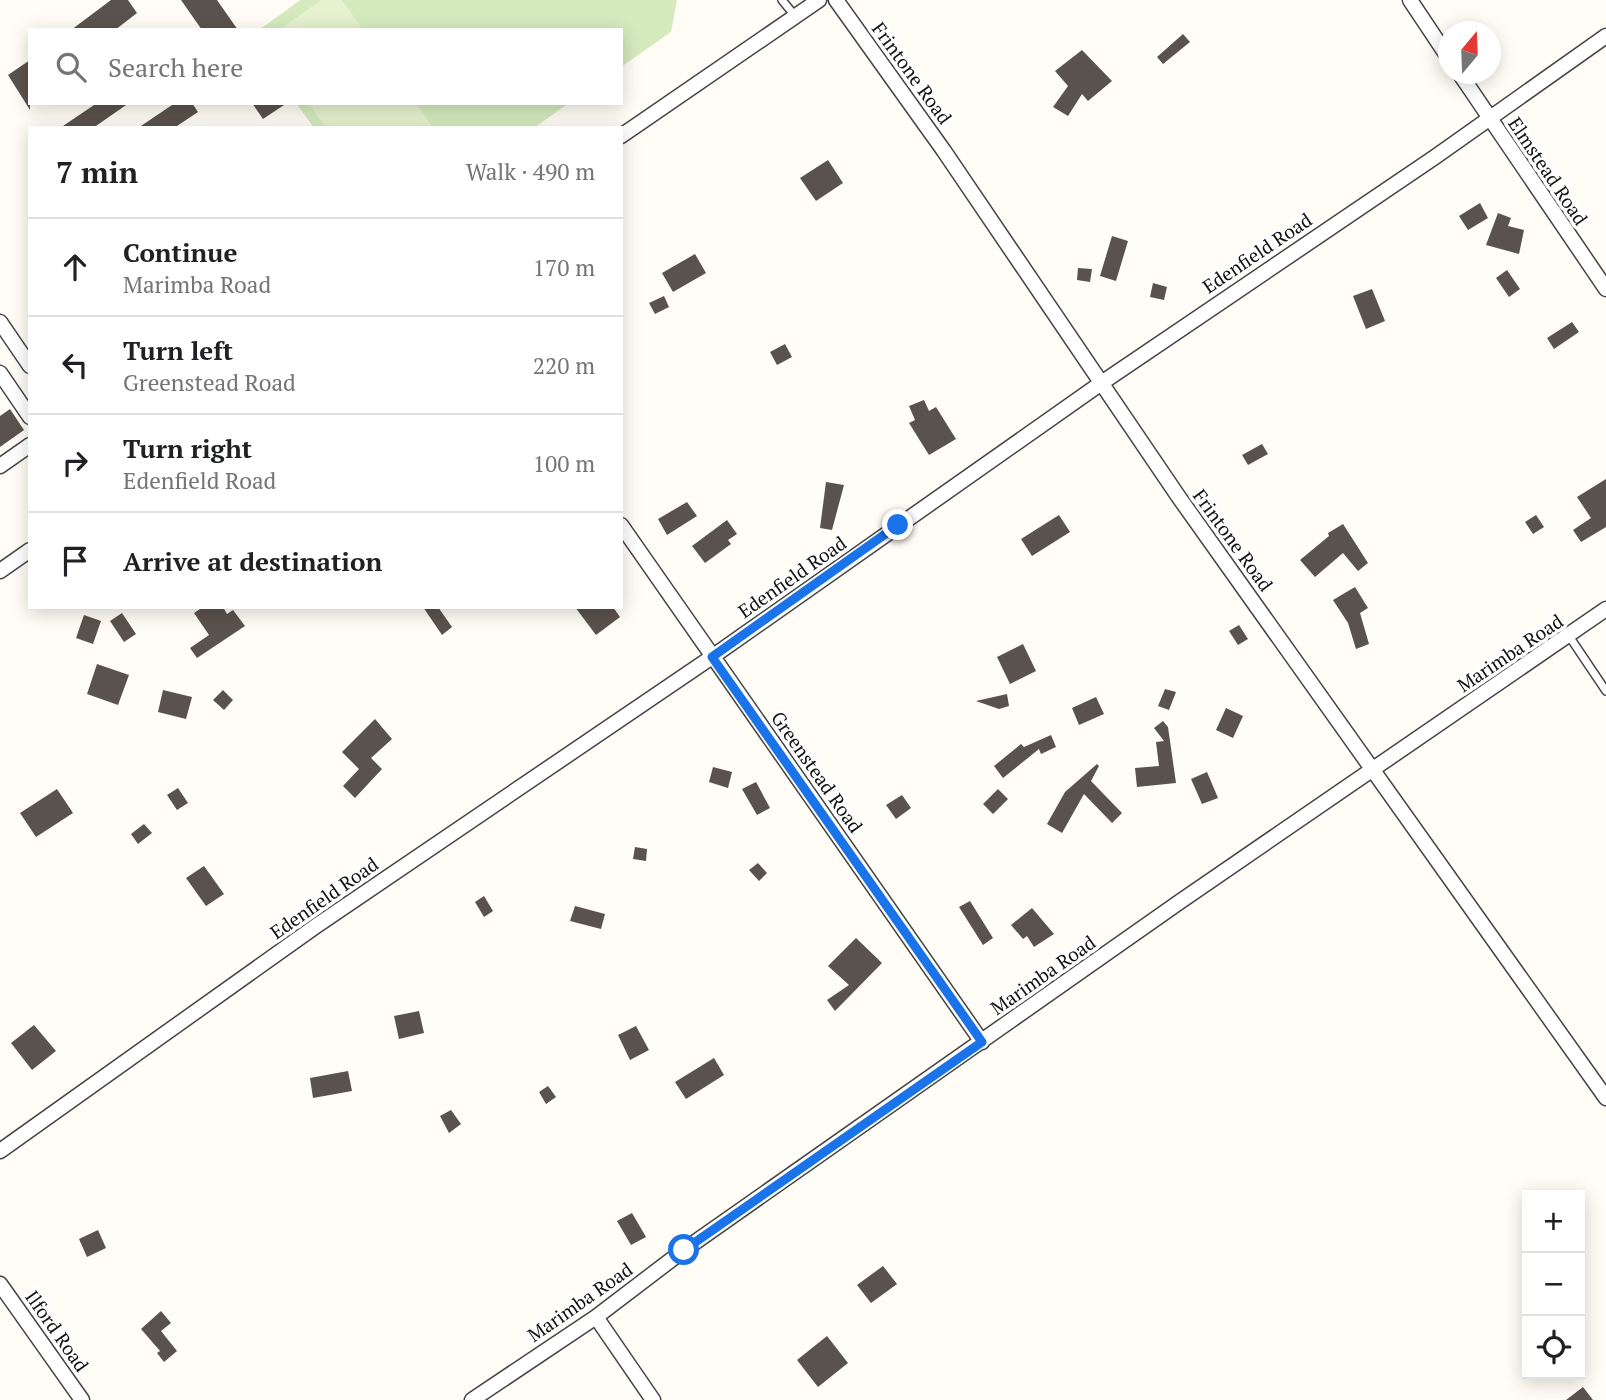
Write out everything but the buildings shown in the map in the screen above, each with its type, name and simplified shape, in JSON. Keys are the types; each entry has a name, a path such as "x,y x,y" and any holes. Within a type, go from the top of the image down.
{"street":[{"path":"623,135 820,0"},
{"name":"Frintone Road","path":"836,0 944,151 1100,384 1606,1098"},
{"path":"1410,0 1438,42"},
{"name":"Edenfield Road","path":"0,1151 305,934 712,657 1100,384 1606,36"},
{"name":"Elmstead Road","path":"1467,84 1606,289"},
{"path":"0,322 28,363"},
{"path":"0,373 5,392 28,415"},
{"path":"0,466 28,446"},
{"name":"Greenstead Road","path":"623,527 982,1042"},
{"path":"0,571 28,551"},
{"name":"Marimba Road","path":"471,1400 596,1317 695,1242 1373,769 1606,610"},
{"name":"Ilford Road","path":"0,1284 82,1400"},
{"path":"596,1317 653,1400"}],"lane":[{"path":"782,0 796,16"},
{"path":"1569,636 1606,691"}],"green space":[{"path":"300,0 677,0 671,32 623,66 623,28 262,28"},
{"path":"321,0 342,0 362,28 282,28"},
{"path":"297,105 566,105 537,126 313,126"},
{"path":"309,105 417,105 432,126 325,126"}],"route":[{"path":"684,1250 982,1042 712,657 898,525"}]}
